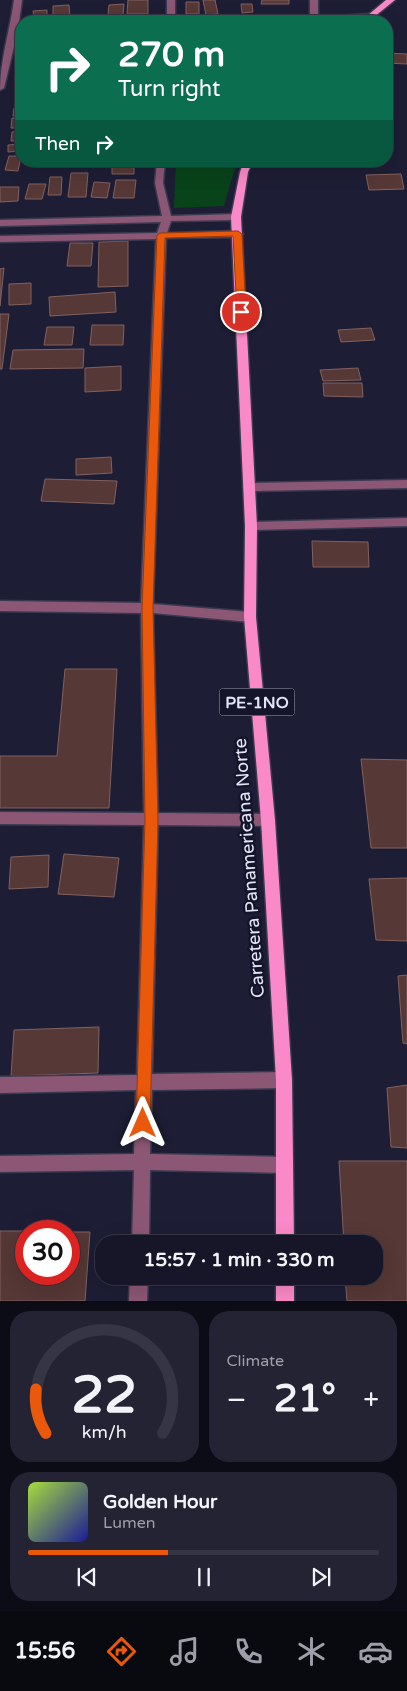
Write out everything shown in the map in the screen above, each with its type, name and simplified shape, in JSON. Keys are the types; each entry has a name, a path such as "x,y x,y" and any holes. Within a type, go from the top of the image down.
{"main road":[{"path":"372,15 391,0"},
{"name":"Carretera Panamericana Norte","path":"246,167 236,218 251,526 250,617 268,820 284,1080 285,1235"},
{"path":"285,1285 285,1301"}],"street":[{"path":"16,15 18,0"},
{"path":"171,0 171,15"},
{"path":"314,0 314,15"},
{"path":"0,88 14,29"},
{"path":"140,1235 143,1084 152,820 147,608 161,235 167,219 159,183 160,167"},
{"path":"0,223 236,218"},
{"path":"0,239 238,234"},
{"path":"249,487 407,484"},
{"path":"251,526 407,522"},
{"path":"0,606 147,608 250,617"},
{"path":"0,818 268,820"},
{"path":"0,1085 143,1084 284,1080"},
{"path":"0,1164 142,1162 285,1165"},
{"path":"138,1301 139,1285"}],"green space":[{"path":"176,167 235,167 224,206 174,208"}],"building":[{"path":"128,0 148,0 148,14 127,14"},
{"path":"203,0 215,0 218,14 206,15"},
{"path":"262,0 289,0 289,4 261,4"},
{"path":"186,2 199,2 199,14 186,14"},
{"path":"124,4 123,15 108,15 109,5"},
{"path":"241,4 252,4 253,12 242,13"},
{"path":"69,5 70,15 53,15 53,6"},
{"path":"47,10 47,15 34,15 33,11"},
{"path":"393,53 407,54 407,64 393,63"},
{"path":"12,118 15,118 15,128 11,128"},
{"path":"12,132 15,132 15,141 11,141"},
{"path":"15,144 15,151 8,152 8,145"},
{"path":"9,156 15,156 15,167 19,167 18,171 5,170"},
{"path":"112,167 134,167 134,174 112,174"},
{"path":"71,173 88,173 86,197 68,197"},
{"path":"401,174 404,189 369,190 366,175"},
{"path":"50,177 62,177 61,195 48,195"},
{"path":"116,180 136,180 134,198 113,198"},
{"path":"94,182 110,183 107,198 91,197"},
{"path":"29,184 46,184 42,199 25,199"},
{"path":"0,187 19,187 18,201 0,202"},
{"path":"128,241 128,286 98,287 99,242"},
{"path":"70,243 93,243 91,266 67,266"},
{"path":"4,268 0,306 0,269"},
{"path":"31,283 31,304 9,305 9,284"},
{"path":"115,292 116,312 50,316 49,297"},
{"path":"0,314 9,314 2,369 0,369"},
{"path":"92,325 124,325 123,345 90,345"},
{"path":"47,327 74,327 72,345 44,345"},
{"path":"371,328 375,340 341,342 338,330"},
{"path":"84,349 83,368 10,369 13,350"},
{"path":"121,366 121,390 85,392 85,368"},
{"path":"358,368 361,380 323,381 320,370"},
{"path":"323,383 362,383 363,397 324,396"},
{"path":"111,457 112,473 76,475 76,459"},
{"path":"45,479 117,481 114,504 41,501"},
{"path":"312,541 368,542 369,567 313,567"},
{"path":"65,669 117,669 109,808 0,808 0,756 57,756"},
{"path":"361,759 407,760 407,848 371,848"},
{"path":"64,854 119,858 114,897 58,894"},
{"path":"49,855 48,887 9,889 11,857"},
{"path":"407,878 407,941 376,940 369,879"},
{"path":"407,975 407,1044 403,1043 398,976"},
{"path":"99,1027 98,1073 11,1076 14,1030"},
{"path":"407,1085 407,1148 391,1147 387,1088"},
{"path":"339,1161 407,1161 407,1301 347,1301 346,1285 383,1285 383,1235 343,1235"},
{"path":"0,1231 15,1231 15,1285 80,1285 80,1232 90,1232 85,1301 0,1301"}],"route":[{"path":"143,1123 152,820 147,608 161,235 238,234 241,312"}]}
